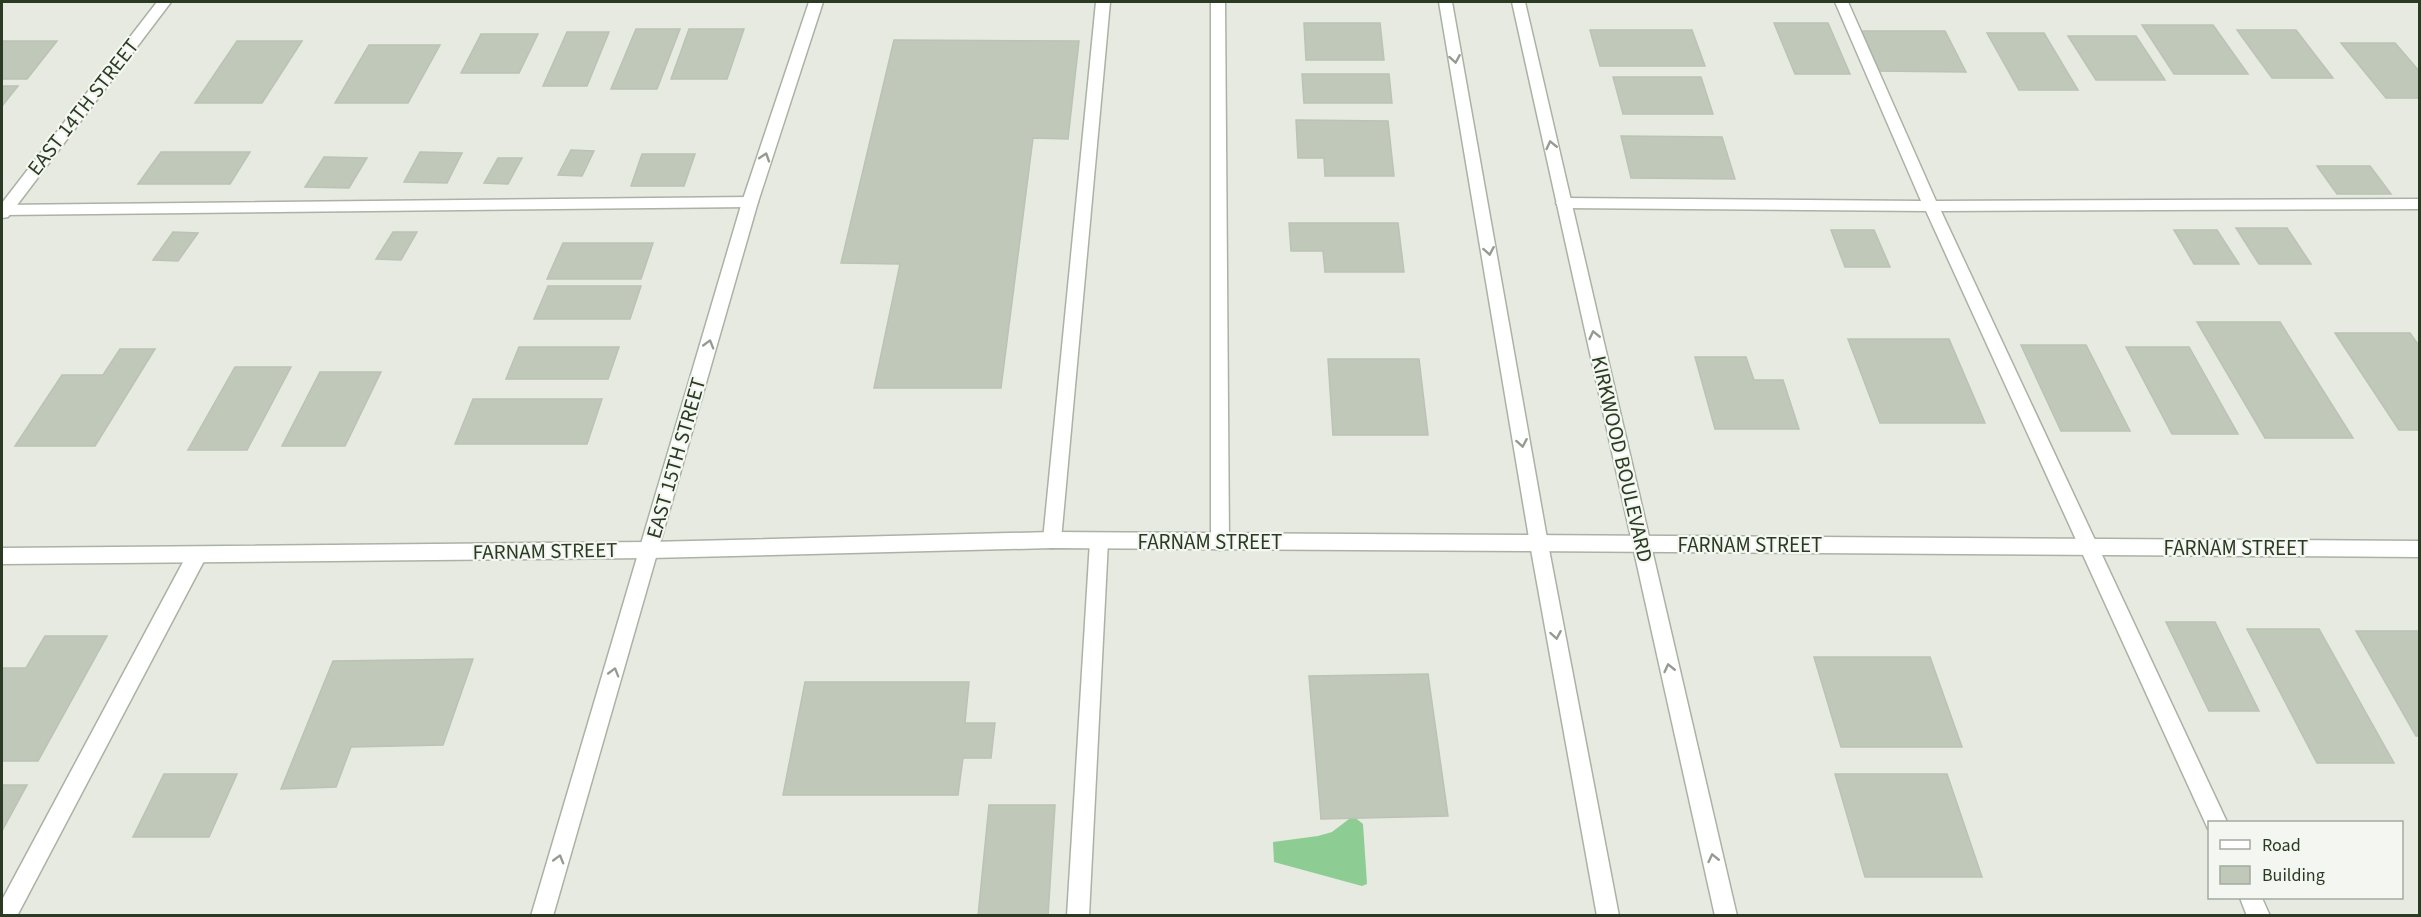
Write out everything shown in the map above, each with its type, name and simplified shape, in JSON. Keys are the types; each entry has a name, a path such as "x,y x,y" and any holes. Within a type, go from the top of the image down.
{"street":[{"name":"EAST 14TH STREET","path":"2,211 164,2"},
{"name":"EAST 15TH STREET","path":"542,915 750,202 816,2"},
{"path":"1052,540 1103,2"},
{"path":"1218,2 1221,542"},
{"path":"1445,2 1539,544 1608,915"},
{"name":"KIRKWOOD BOULEVARD","path":"1518,2 1726,915"},
{"path":"1841,2 1931,206 2217,821"},
{"path":"2,211 750,202"},
{"path":"1564,203 1931,206 2420,204"},
{"name":"FARNAM STREET","path":"2,556 650,550 1052,540 2420,549"},
{"path":"1078,915 1098,541"},
{"path":"6,915 197,555"},
{"path":"2252,899 2259,915"}],"shaded area":[{"path":"1353,816 1363,824 1367,884 1362,886 1274,862 1273,842 1332,832"}],"building":[{"path":"1304,23 1380,23 1384,60 1306,60"},
{"path":"1774,23 1828,23 1850,74 1795,74"},
{"path":"2142,25 2213,25 2248,74 2174,74"},
{"path":"636,29 680,29 657,89 611,89"},
{"path":"689,29 744,29 727,79 671,79"},
{"path":"1590,30 1692,30 1705,66 1600,66"},
{"path":"2237,30 2296,30 2333,78 2272,78"},
{"path":"1859,31 1945,31 1966,72 1876,71"},
{"path":"567,32 609,32 587,86 543,86"},
{"path":"1987,33 2044,33 2078,90 2019,90"},
{"path":"481,34 538,34 519,73 461,73"},
{"path":"2068,36 2136,36 2165,80 2096,80"},
{"path":"894,40 1079,41 1068,139 1033,138 1001,388 874,388 900,264 841,263"},
{"path":"2,41 57,41 27,79 2,79"},
{"path":"237,41 302,41 262,103 195,103"},
{"path":"2341,43 2395,43 2420,72 2420,98 2386,98"},
{"path":"369,45 440,45 408,103 335,103"},
{"path":"1302,74 1389,74 1392,103 1304,103"},
{"path":"1613,77 1701,77 1713,114 1623,114"},
{"path":"2,86 18,86 2,106"},
{"path":"1296,120 1388,121 1394,176 1325,176 1324,158 1298,158"},
{"path":"1621,136 1722,137 1735,179 1631,178"},
{"path":"571,150 594,151 582,176 558,175"},
{"path":"161,152 250,152 230,184 138,184"},
{"path":"420,152 462,153 447,183 404,182"},
{"path":"642,154 695,154 684,186 631,186"},
{"path":"324,157 367,158 349,188 305,187"},
{"path":"498,158 522,158 508,184 484,183"},
{"path":"2317,166 2370,166 2391,194 2337,194"},
{"path":"1289,223 1398,223 1404,272 1325,272 1323,251 1291,251"},
{"path":"2236,228 2287,228 2311,264 2259,264"},
{"path":"1831,230 1874,230 1890,267 1845,267"},
{"path":"2174,230 2217,230 2239,264 2194,264"},
{"path":"173,232 198,233 178,261 153,260"},
{"path":"393,232 417,232 401,260 376,259"},
{"path":"563,243 653,243 641,279 547,279"},
{"path":"548,286 641,286 630,319 534,319"},
{"path":"2197,322 2280,322 2353,438 2265,438"},
{"path":"2335,333 2410,333 2420,347 2420,430 2399,430"},
{"path":"1848,339 1949,339 1985,423 1880,423"},
{"path":"2021,345 2086,345 2130,431 2061,431"},
{"path":"519,347 619,347 608,379 506,379"},
{"path":"2126,347 2189,347 2238,434 2172,434"},
{"path":"120,349 155,349 95,446 15,446 62,375 103,375"},
{"path":"1695,357 1746,357 1754,380 1783,380 1799,429 1715,429"},
{"path":"1328,359 1419,359 1428,435 1333,435"},
{"path":"235,367 291,367 247,450 188,450"},
{"path":"320,372 381,372 345,446 282,446"},
{"path":"473,399 602,399 587,444 455,444"},
{"path":"2166,622 2215,622 2259,711 2209,711"},
{"path":"2247,629 2319,629 2394,763 2317,763"},
{"path":"2356,631 2420,631 2420,736 2416,736"},
{"path":"45,636 107,636 38,761 2,761 2,668 26,668"},
{"path":"1814,657 1930,657 1962,747 1841,747"},
{"path":"473,659 443,745 351,747 336,787 281,789 333,661"},
{"path":"1428,674 1448,816 1321,819 1309,676"},
{"path":"805,682 969,682 965,723 995,723 991,758 963,758 958,795 783,795"},
{"path":"164,774 237,774 209,837 133,837"},
{"path":"1835,774 1947,774 1982,877 1865,877"},
{"path":"2,785 27,785 2,831"},
{"path":"989,805 1055,805 1048,916 978,916"}]}
